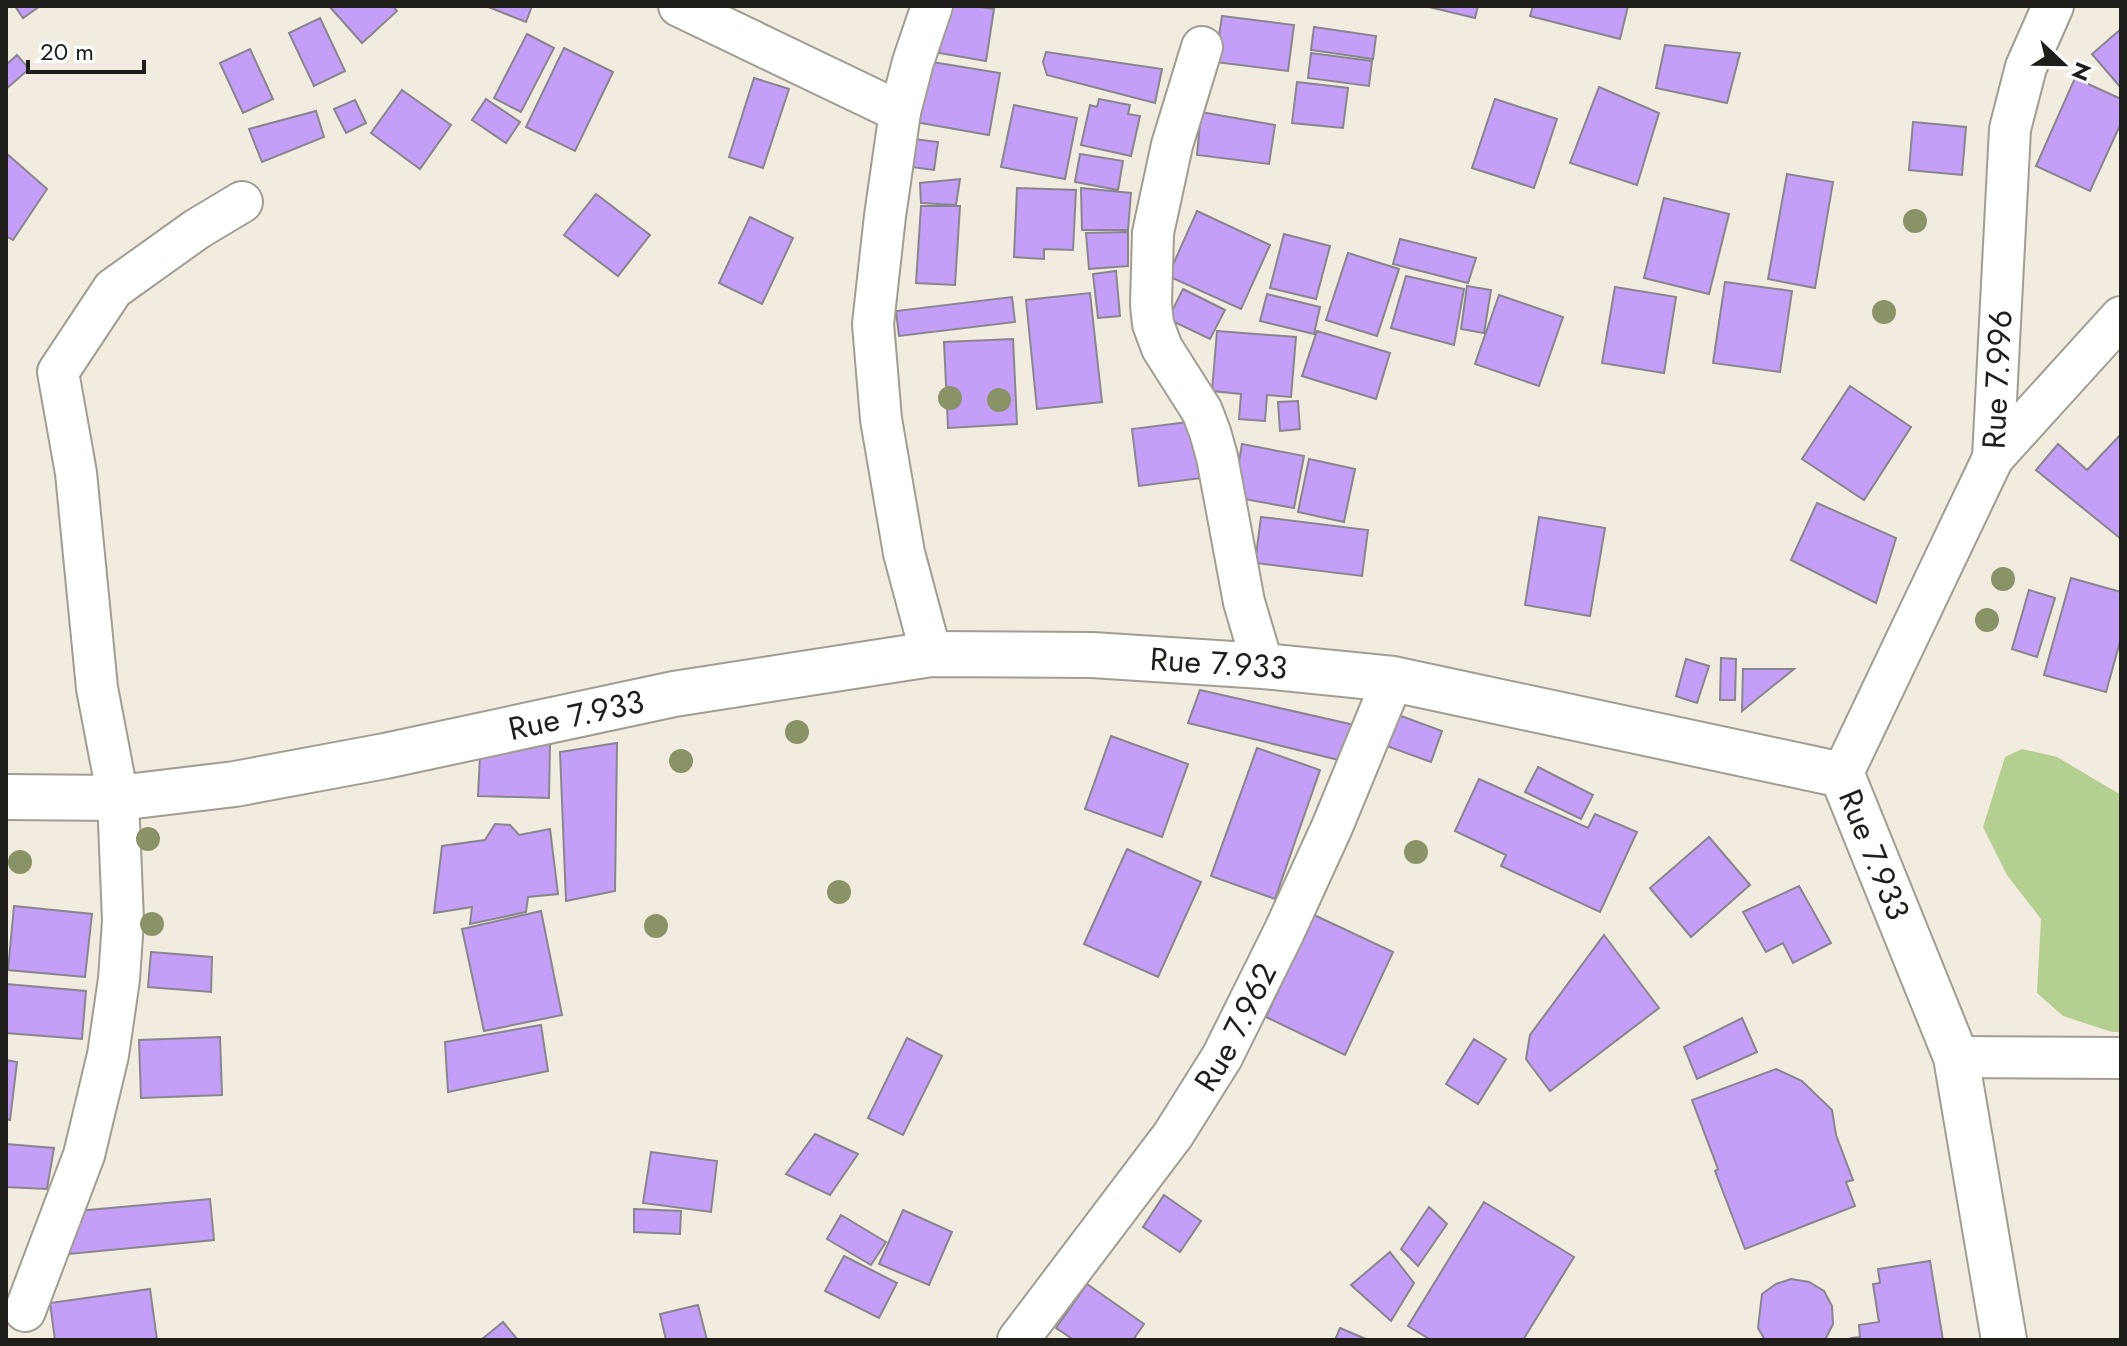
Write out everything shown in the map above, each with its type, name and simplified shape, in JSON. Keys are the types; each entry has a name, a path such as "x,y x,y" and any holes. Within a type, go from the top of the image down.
{"street":[{"path":"679,6 900,112"},
{"path":"931,654 904,553 881,419 873,324 900,112 932,6"},
{"name":"Rue 7.996","path":"1842,775 1993,458 2010,129 2026,67 2053,6"},
{"path":"1202,47 1172,145 1153,233 1151,304 1153,324 1162,348 1202,411 1210,432 1244,602 1263,666"},
{"path":"25,1311 84,1155 108,1055 119,979 123,921 118,798 97,688 76,473 58,372 113,289 197,229 242,202"},
{"path":"1993,458 2121,317"},
{"name":"Rue 7.933","path":"6,797 118,798 235,784 385,756 674,694 931,654 1092,655 1263,666 1393,679 1842,775 1956,1057 2004,1340"},
{"name":"Rue 7.962","path":"1018,1340 1173,1135 1222,1057 1332,827 1393,679"},
{"path":"1956,1057 2121,1058"}],"green space":[{"path":"2022,749 2057,757 2121,795 2121,1032 2063,1016 2037,993 2041,919 2007,875 1983,827 2005,757"}],"building":[{"path":"15,6 40,6 23,18"},
{"path":"329,6 393,6 397,11 362,43"},
{"path":"486,6 532,6 526,22"},
{"path":"946,6 994,9 986,61 939,53"},
{"path":"1425,6 1478,6 1475,18"},
{"path":"1533,6 1628,6 1620,39 1530,16"},
{"path":"1222,16 1294,25 1288,71 1215,62"},
{"path":"320,18 345,71 314,86 289,33"},
{"path":"1314,27 1376,36 1373,59 1311,50"},
{"path":"2121,29 2121,88 2092,54"},
{"path":"527,34 554,48 521,112 494,98"},
{"path":"1665,45 1740,53 1727,103 1656,88"},
{"path":"564,48 613,72 575,151 526,127"},
{"path":"250,49 273,99 243,113 220,63"},
{"path":"1046,52 1162,69 1155,103 1047,75 1043,62"},
{"path":"1311,53 1372,61 1369,86 1308,78"},
{"path":"17,55 29,69 6,89 6,65"},
{"path":"926,61 1000,73 989,135 915,122"},
{"path":"754,78 789,89 763,168 729,157"},
{"path":"2075,78 2121,99 2121,123 2090,191 2036,166"},
{"path":"1297,82 1348,88 1343,128 1292,123"},
{"path":"1599,87 1659,113 1637,185 1570,163"},
{"path":"402,90 451,125 420,169 371,133"},
{"path":"486,99 520,122 506,143 472,120"},
{"path":"1099,99 1130,105 1128,114 1140,116 1131,156 1081,145 1090,105 1097,107"},
{"path":"1495,99 1557,119 1534,188 1472,168"},
{"path":"355,100 366,123 346,133 334,109"},
{"path":"1014,105 1077,118 1065,179 1001,167"},
{"path":"316,111 324,137 262,162 249,129"},
{"path":"1201,112 1275,125 1269,164 1197,155"},
{"path":"1913,122 1966,127 1962,175 1909,170"},
{"path":"914,139 938,142 934,170 911,167"},
{"path":"6,153 47,189 13,240 6,236"},
{"path":"1080,154 1123,161 1118,190 1075,182"},
{"path":"1787,174 1833,182 1815,288 1768,279"},
{"path":"960,179 956,205 921,203 920,183"},
{"path":"1017,188 1076,190 1073,250 1044,249 1044,259 1014,257"},
{"path":"1081,188 1131,193 1128,230 1082,230"},
{"path":"596,194 650,235 618,276 564,235"},
{"path":"1664,198 1729,214 1709,294 1644,278"},
{"path":"921,206 960,206 955,285 916,283"},
{"path":"1197,211 1270,245 1241,309 1168,276"},
{"path":"750,217 793,238 762,304 719,283"},
{"path":"1128,232 1128,266 1089,269 1086,233"},
{"path":"1284,234 1330,246 1316,299 1270,288"},
{"path":"1400,239 1476,258 1468,283 1393,264"},
{"path":"1348,253 1399,269 1377,336 1326,320"},
{"path":"1116,271 1120,316 1098,318 1093,274"},
{"path":"1406,276 1464,289 1454,345 1391,328"},
{"path":"1725,282 1792,291 1780,372 1713,363"},
{"path":"1467,286 1491,290 1484,333 1461,329"},
{"path":"1615,287 1676,297 1664,373 1602,363"},
{"path":"1183,289 1225,310 1210,339 1168,319"},
{"path":"1090,293 1102,402 1037,409 1026,300"},
{"path":"1267,294 1320,307 1314,334 1260,321"},
{"path":"1499,295 1563,317 1539,386 1475,364"},
{"path":"1012,297 1015,322 899,336 896,311"},
{"path":"1217,331 1296,337 1291,397 1267,395 1265,421 1239,419 1241,394 1212,391"},
{"path":"1317,331 1390,353 1376,399 1302,376"},
{"path":"1013,339 1017,424 948,428 944,342"},
{"path":"1850,386 1911,427 1864,500 1802,459"},
{"path":"1298,401 1300,429 1280,431 1278,402"},
{"path":"1195,421 1202,478 1139,486 1132,429"},
{"path":"2121,434 2121,539 2036,470 2058,444 2087,470"},
{"path":"1242,444 1304,456 1294,508 1233,497"},
{"path":"1309,459 1355,469 1344,522 1298,512"},
{"path":"1817,503 1896,538 1876,603 1791,560"},
{"path":"1261,517 1368,530 1362,576 1255,563"},
{"path":"1539,517 1605,528 1590,616 1525,605"},
{"path":"2071,578 2121,592 2121,638 2106,692 2044,675"},
{"path":"2029,590 2055,598 2037,657 2012,649"},
{"path":"1721,658 1736,659 1735,700 1720,700"},
{"path":"1686,659 1709,666 1697,703 1676,696"},
{"path":"1743,669 1794,669 1742,711"},
{"path":"1200,690 1363,727 1343,761 1188,723"},
{"path":"1393,713 1442,731 1431,762 1381,744"},
{"path":"1111,736 1188,764 1162,837 1085,809"},
{"path":"550,743 549,798 478,796 480,756"},
{"path":"617,743 615,891 566,901 560,752"},
{"path":"1257,748 1320,770 1275,899 1211,876"},
{"path":"1538,767 1593,795 1581,819 1525,792"},
{"path":"1479,779 1588,828 1595,814 1637,832 1600,912 1501,866 1506,855 1455,831"},
{"path":"495,824 510,825 519,835 550,829 558,894 528,897 526,912 470,924 472,907 434,913 442,846 485,840"},
{"path":"1709,837 1750,885 1691,937 1650,888"},
{"path":"1127,849 1201,882 1158,977 1084,944"},
{"path":"1799,886 1831,943 1793,963 1783,943 1766,952 1743,912"},
{"path":"14,906 92,914 85,977 8,970"},
{"path":"541,911 562,1015 484,1031 462,929"},
{"path":"1314,915 1393,952 1345,1055 1266,1017"},
{"path":"1604,935 1659,1008 1550,1091 1526,1059 1530,1035"},
{"path":"151,952 212,957 211,992 148,987"},
{"path":"6,984 86,991 82,1039 6,1033"},
{"path":"1742,1018 1757,1052 1697,1079 1684,1047"},
{"path":"541,1025 548,1071 448,1092 445,1042"},
{"path":"220,1037 222,1095 141,1098 139,1040"},
{"path":"907,1038 942,1056 903,1135 868,1118"},
{"path":"1474,1039 1506,1059 1478,1104 1446,1084"},
{"path":"6,1060 17,1062 10,1120 6,1119"},
{"path":"1776,1069 1802,1081 1832,1110 1836,1135 1853,1180 1846,1182 1855,1206 1745,1249 1692,1100"},
{"path":"815,1134 858,1154 830,1195 786,1174"},
{"path":"6,1144 54,1148 47,1189 6,1187"},
{"path":"651,1152 717,1161 711,1212 643,1203"},
{"path":"1164,1195 1201,1221 1180,1252 1143,1227"},
{"path":"210,1199 214,1240 69,1254 66,1212"},
{"path":"1484,1202 1574,1257 1523,1340 1431,1340 1408,1326"},
{"path":"1429,1207 1447,1224 1418,1266 1401,1249"},
{"path":"634,1209 681,1211 680,1234 634,1232"},
{"path":"903,1210 952,1232 929,1285 879,1264"},
{"path":"841,1215 886,1242 871,1265 827,1239"},
{"path":"1390,1252 1414,1283 1391,1321 1351,1285"},
{"path":"844,1256 897,1283 879,1318 825,1291"},
{"path":"1930,1261 1943,1340 1852,1340 1860,1337 1859,1325 1879,1322 1873,1284 1880,1283 1878,1269"},
{"path":"1791,1279 1809,1282 1824,1291 1832,1306 1833,1324 1825,1340 1765,1340 1758,1328 1762,1294 1776,1284"},
{"path":"1087,1284 1144,1324 1133,1340 1074,1340 1056,1328"},
{"path":"150,1289 157,1340 55,1340 50,1303"},
{"path":"698,1305 707,1340 666,1340 660,1314"},
{"path":"503,1322 518,1340 481,1340"},
{"path":"1340,1328 1368,1340 1335,1340"}]}
